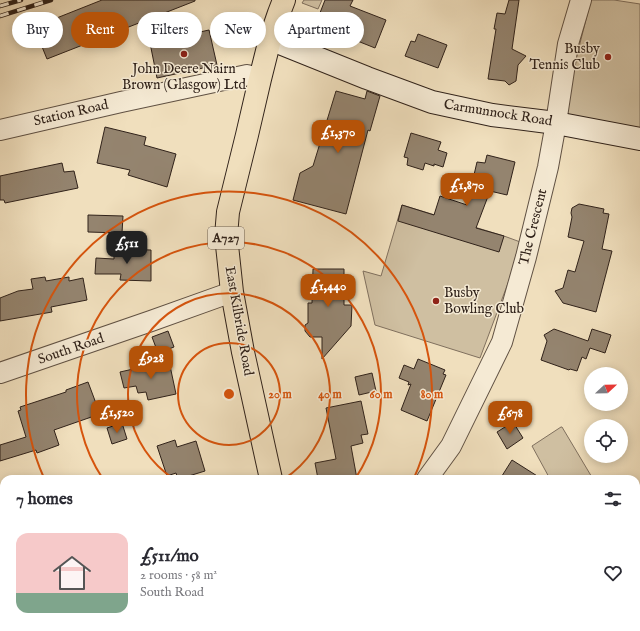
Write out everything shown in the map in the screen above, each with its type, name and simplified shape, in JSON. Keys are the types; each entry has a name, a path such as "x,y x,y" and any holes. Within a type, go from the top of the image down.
{"main road":[{"name":"East Kilbride Road","path":"270,475 243,352 232,292 226,236 228,212 260,79 270,39 284,0"},
{"name":"Carmunnock Road","path":"270,39 432,102 492,115 556,123 640,139"}],"street":[{"name":"The Crescent","path":"431,475 451,446 502,342 528,249 548,167 568,44 581,0"},
{"name":"Station Road","path":"0,130 247,75 260,79"},
{"name":"South Road","path":"0,373 232,292"}],"shaded area":[{"path":"304,0 322,0 318,9 302,3"},
{"name":"Busby Tennis Club","path":"591,0 614,0 640,4 640,129 564,116 563,110"},
{"name":"Busby Bowling Club","path":"402,205 523,243 480,358 375,325 363,271 381,276"},
{"path":"562,427 591,475 548,475 532,446"}],"building":[{"path":"102,0 195,0 167,12 137,12 137,24 129,27 129,12 72,12"},
{"path":"325,0 353,0 350,6 386,20 375,48 364,44 364,12 320,12"},
{"path":"509,0 519,0 512,49 526,56 518,65 516,81 509,85 505,81 488,79 497,13 505,14"},
{"path":"71,12 71,48 75,48 47,59 43,48 63,48 63,15"},
{"name":"John Deere Nairn Brown (Glasgow) Ltd","path":"209,30 210,48 213,48 217,65 157,78 151,48 202,48 202,32"},
{"path":"418,34 447,45 438,68 405,56 411,41 415,42"},
{"path":"336,91 365,99 367,91 380,96 370,131 368,130 346,214 293,200 300,173 313,166"},
{"path":"105,127 146,137 144,145 176,154 167,187 128,175 130,170 97,163"},
{"path":"411,133 441,142 438,150 447,153 443,167 425,163 423,170 407,165 408,158 404,157"},
{"path":"487,155 515,162 507,195 490,191 476,228 504,236 499,252 398,221 402,205 434,215 440,196 467,205 477,162 485,163"},
{"path":"62,163 64,172 74,171 78,188 5,203 4,200 0,200 0,176"},
{"path":"579,204 604,209 603,213 609,214 602,249 612,251 596,312 563,303 555,291 563,288 568,270 575,272 584,241 568,237 572,217 572,208"},
{"path":"88,215 123,216 122,233 88,232"},
{"path":"114,249 151,250 151,281 120,280 121,274 95,274 96,258 114,259"},
{"path":"313,269 344,269 344,305 352,305 351,326 322,359 322,337 310,337 305,331 305,325 308,323 308,303 312,303"},
{"path":"45,277 46,281 69,277 69,281 83,278 87,300 51,307 52,312 0,321 0,298 18,291 33,289 31,279"},
{"path":"554,329 588,341 592,329 611,335 605,353 590,348 586,359 582,357 577,371 569,370 541,360 547,341 544,335"},
{"path":"168,331 174,347 158,353 152,337"},
{"path":"418,359 445,370 443,374 446,375 427,421 401,410 411,384 408,385 409,382 399,378 404,365 414,369"},
{"path":"169,361 176,394 148,400 146,392 138,393 136,386 124,388 120,372"},
{"path":"372,373 376,391 359,395 355,377"},
{"path":"88,382 100,414 54,430 59,445 37,453 36,450 0,461 0,445 26,437 18,411 21,410 20,407 66,392 66,390"},
{"path":"361,401 368,434 361,435 363,443 351,446 356,475 317,475 315,463 336,459 326,408"},
{"path":"513,422 523,438 507,449 497,432"},
{"path":"122,423 127,439 112,444 107,428"},
{"path":"175,440 177,447 196,441 205,471 192,475 177,475 176,473 167,475 157,446"},
{"path":"512,460 536,475 503,475"}],"railway":[{"path":"0,6 21,0"},
{"path":"0,16 51,0"}],"place":[{"name":"John Deere Nairn Brown (Glasgow) Ltd","path":"184,54"},
{"name":"Busby Tennis Club","path":"608,57"},
{"name":"Busby Bowling Club","path":"436,301"}]}
